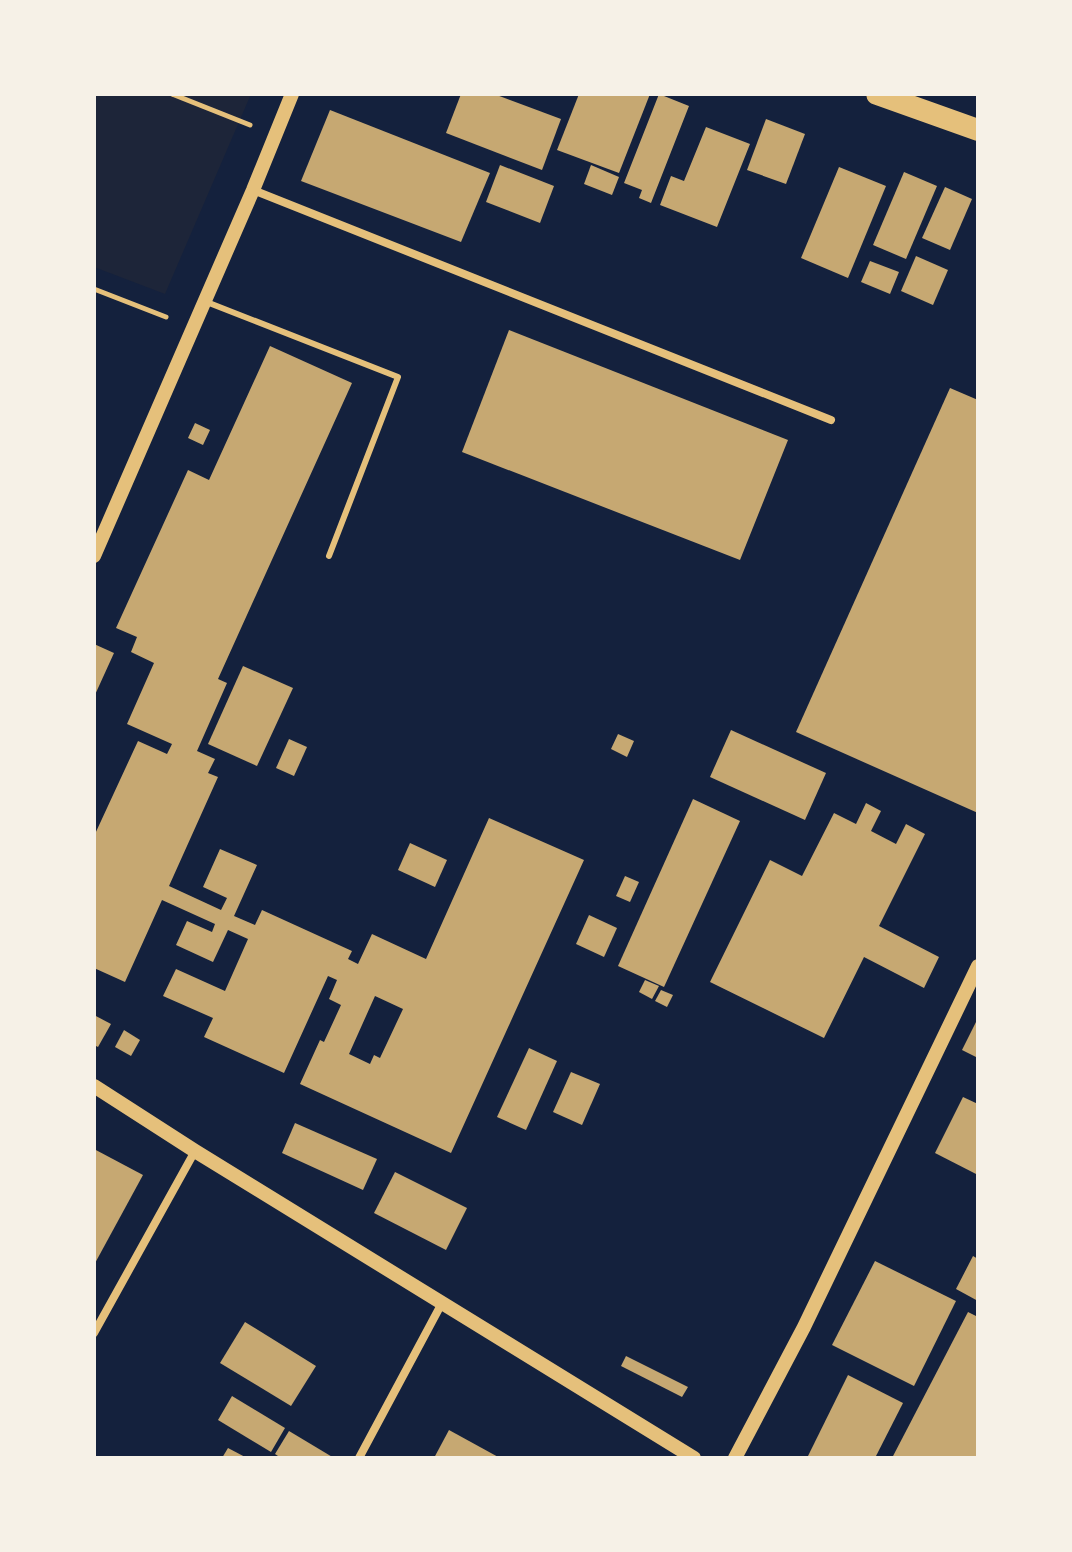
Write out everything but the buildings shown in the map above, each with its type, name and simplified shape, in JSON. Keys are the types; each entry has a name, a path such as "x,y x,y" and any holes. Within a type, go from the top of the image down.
{"highway":[{"path":"877,94 978,130"}],"street":[{"path":"94,556 292,94"},
{"path":"253,190 831,420"},
{"path":"735,1458 804,1327 976,974"},
{"path":"94,1086 694,1458"},
{"path":"94,1333 195,1151"},
{"path":"359,1458 442,1303"}],"lane":[{"path":"204,301 398,377 329,556"}],"path":[{"path":"172,94 250,125"},
{"path":"94,289 166,317"}],"shaded area":[{"path":"94,94 251,94 165,294 94,267"}]}
